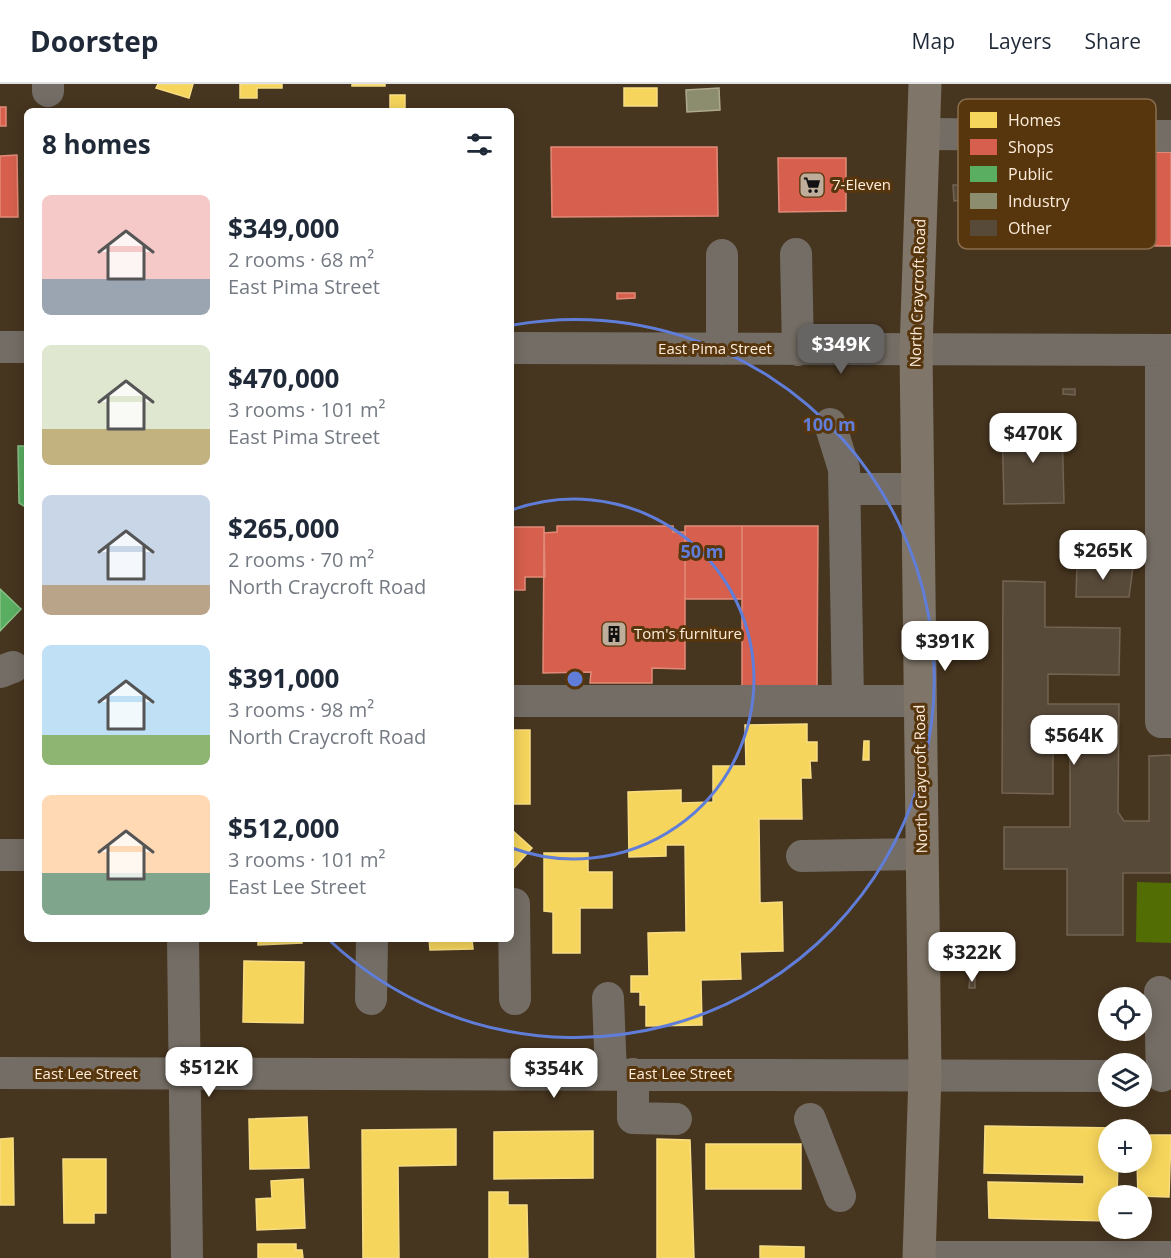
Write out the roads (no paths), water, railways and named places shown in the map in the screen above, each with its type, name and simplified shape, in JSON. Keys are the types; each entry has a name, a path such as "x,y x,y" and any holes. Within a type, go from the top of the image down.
{"main road":[{"name":"North Craycroft Road","path":"919,1258 925,1075 916,350 925,84"}],"street":[{"path":"924,134 958,134"},
{"path":"1156,136 1171,136"},
{"path":"796,254 798,350"},
{"path":"722,255 722,349"},
{"path":"0,347 24,347"},
{"name":"East Pima Street","path":"514,348 1166,350"},
{"path":"1166,350 1161,722 1171,722"},
{"path":"830,424 844,469 848,701"},
{"path":"844,489 917,489"},
{"path":"514,701 920,701"},
{"path":"802,856 922,854"},
{"path":"0,855 24,855"},
{"path":"514,904 515,999"},
{"path":"183,942 187,1258"},
{"path":"371,999 372,942"},
{"path":"1158,1076 1160,992"},
{"path":"608,998 633,1118 676,1119"},
{"name":"East Lee Street","path":"0,1073 1098,1076"},
{"path":"810,1119 840,1196"},
{"path":"919,1258 1171,1257"}],"place":[{"name":"7-Eleven","path":"812,185"},
{"name":"Tom's furniture","path":"614,634"}]}
